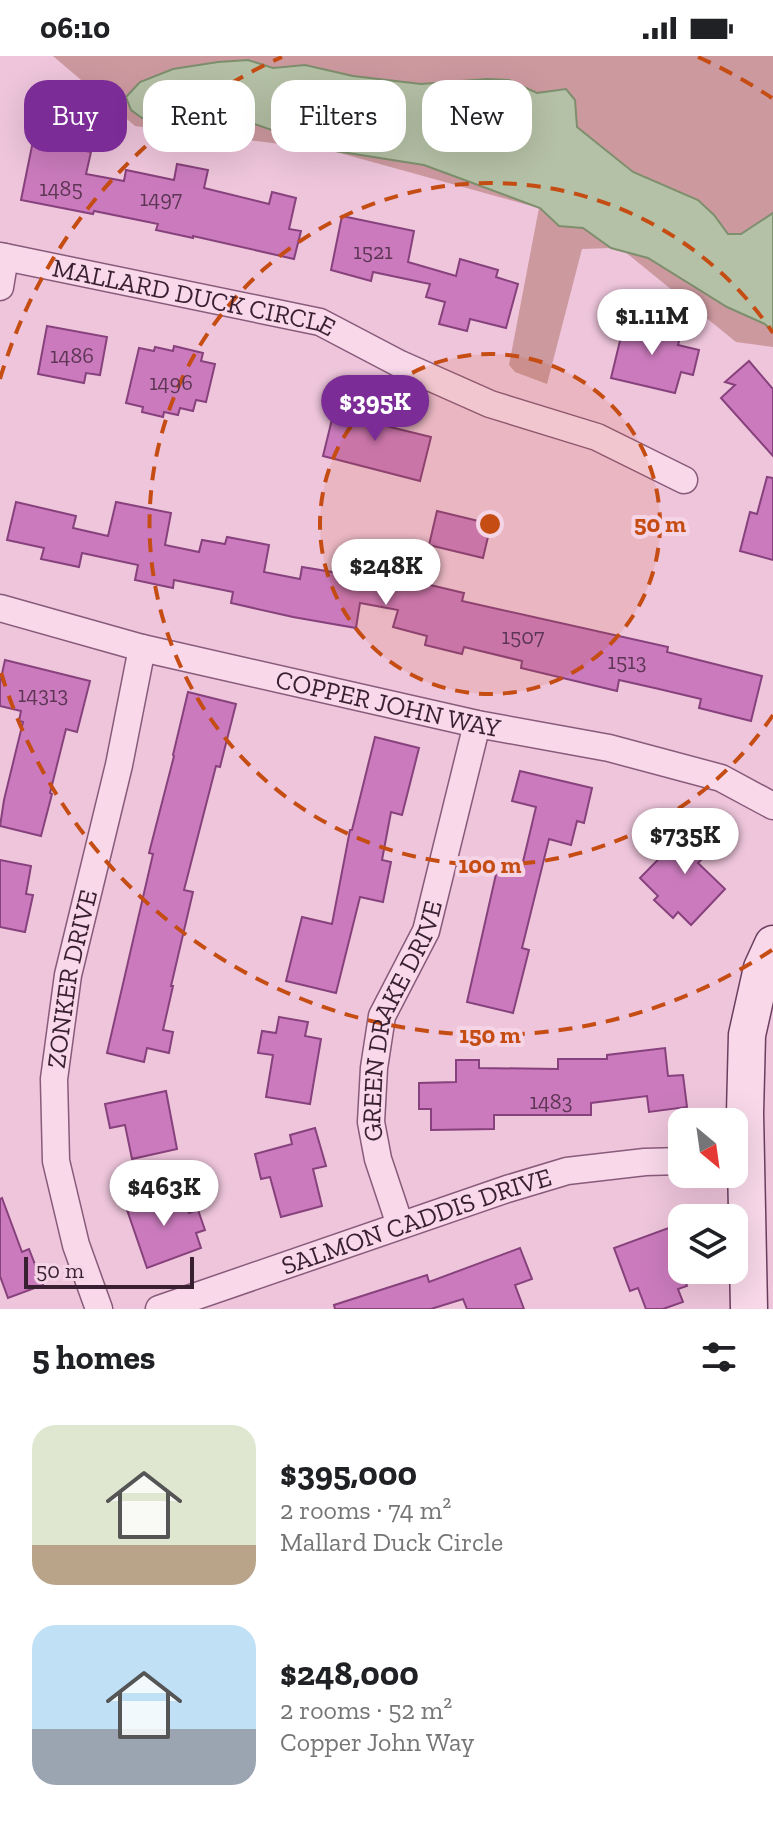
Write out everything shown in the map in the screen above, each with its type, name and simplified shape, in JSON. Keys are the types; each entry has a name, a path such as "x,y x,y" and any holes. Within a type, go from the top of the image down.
{"street":[{"path":"0,287 2,257"},
{"name":"MALLARD DUCK CIRCLE","path":"2,257 320,322 400,364 490,404 597,437 684,480"},
{"name":"COPPER JOHN WAY","path":"0,608 142,648 477,724 609,748 721,778 773,806"},
{"name":"ZONKER DRIVE","path":"99,1309 76,1245 56,1161 54,1079 68,975 119,765 142,648"},
{"name":"GREEN DRAKE DRIVE","path":"400,1225 378,1159 371,1122 376,1055 382,1016 426,931 477,724"},
{"path":"743,1108 747,1035 762,968 773,944"},
{"name":"SALMON CADDIS DRIVE","path":"159,1309 567,1171 668,1161"},
{"path":"742,1188 749,1309"}],"shaded area":[{"path":"53,56 773,56 773,347 736,342 624,251 582,249 547,384 515,372 509,365 539,208 336,152 406,152 406,80 271,80 271,143 255,141 255,80 143,80 143,127 135,126 127,119 127,80 81,80"},
{"path":"248,60 273,68 305,65 387,80 271,80 271,130 255,124 255,80 145,80 173,69"},
{"path":"143,81 142,118 131,110 127,100"},
{"path":"406,82 422,84 422,152 532,152 532,91 537,93 566,89 575,100 577,127 633,172 698,200 728,234 741,234 773,213 773,332 765,324 727,307 648,258 611,248 583,228 559,226 540,208 424,165 342,152 406,152"}],"building":[{"path":"31,152 91,152 86,174 124,181 126,170 174,180 177,164 208,170 204,188 269,204 272,192 296,198 289,229 301,231 294,259 156,230 158,224 21,200"},
{"path":"342,216 414,231 408,262 456,276 460,259 498,270 496,277 518,284 506,328 470,319 467,331 439,324 445,302 426,297 430,284 373,272 371,281 331,270"},
{"path":"625,320 681,334 678,345 699,350 693,375 681,372 675,393 611,378"},
{"path":"47,326 107,337 100,375 86,373 84,383 38,374"},
{"path":"174,346 203,353 201,361 215,364 206,402 196,400 193,411 180,408 178,415 164,412 163,417 142,412 143,407 126,403 139,348 154,351 155,347 173,351"},
{"path":"749,361 773,389 773,456 721,398 735,385 725,382"},
{"path":"336,403 384,415 382,425 431,437 420,481 323,456"},
{"path":"767,477 773,478 773,560 740,551 750,512 757,514"},
{"path":"16,502 76,516 73,528 108,536 116,502 171,513 165,545 199,552 202,540 225,544 227,537 269,545 264,572 300,579 302,567 404,584 405,579 464,593 462,601 668,647 667,652 762,676 751,721 699,708 701,699 659,689 619,680 617,691 521,668 522,661 464,647 462,654 425,645 427,636 393,627 398,610 360,603 356,628 231,603 233,592 174,580 173,588 135,580 138,565 82,553 79,567 41,559 44,548 7,540"},
{"path":"437,511 491,524 483,558 429,545"},
{"path":"5,660 90,681 77,732 66,729 41,836 0,826 23,722 19,721 21,711 0,706 0,683"},
{"path":"188,692 236,704 220,767 216,766 184,890 193,892 163,1030 173,1032 169,1053 147,1048 144,1062 107,1053 153,854 149,853"},
{"path":"375,737 419,748 402,815 391,812 382,860 391,862 383,902 360,897 336,993 286,981 302,917 332,924 350,830"},
{"path":"520,771 592,788 584,823 577,821 571,845 549,839 522,948 529,950 513,1013 467,1002 499,861 522,866 536,807 512,801"},
{"path":"697,820 719,841 698,863 725,889 691,925 678,912 673,918 654,900 658,896 640,878"},
{"path":"0,860 31,866 26,894 33,895 25,932 0,927"},
{"path":"279,1017 308,1022 305,1036 321,1039 310,1104 266,1097 273,1055 258,1053 262,1031 276,1033"},
{"path":"665,1048 668,1076 683,1075 687,1107 649,1112 647,1096 591,1103 591,1115 494,1115 494,1129 431,1130 431,1109 419,1109 419,1083 456,1082 456,1060 479,1060 479,1068 558,1069 558,1059 607,1059 607,1055"},
{"path":"166,1091 177,1149 132,1159 125,1125 110,1128 105,1104"},
{"path":"315,1128 326,1166 313,1169 322,1206 281,1217 270,1177 261,1179 255,1154 292,1144 290,1135"},
{"path":"154,1190 160,1206 183,1197 189,1213 198,1210 205,1230 196,1233 201,1248 147,1268 124,1201"},
{"path":"2,1198 22,1252 29,1249 43,1285 8,1298 0,1276"},
{"path":"668,1228 668,1284 686,1284 678,1289 683,1302 663,1309 646,1309 638,1288 630,1291 614,1248"},
{"path":"520,1248 532,1279 515,1285 524,1309 467,1309 463,1299 431,1309 335,1309 334,1305 427,1275 429,1282"}]}
